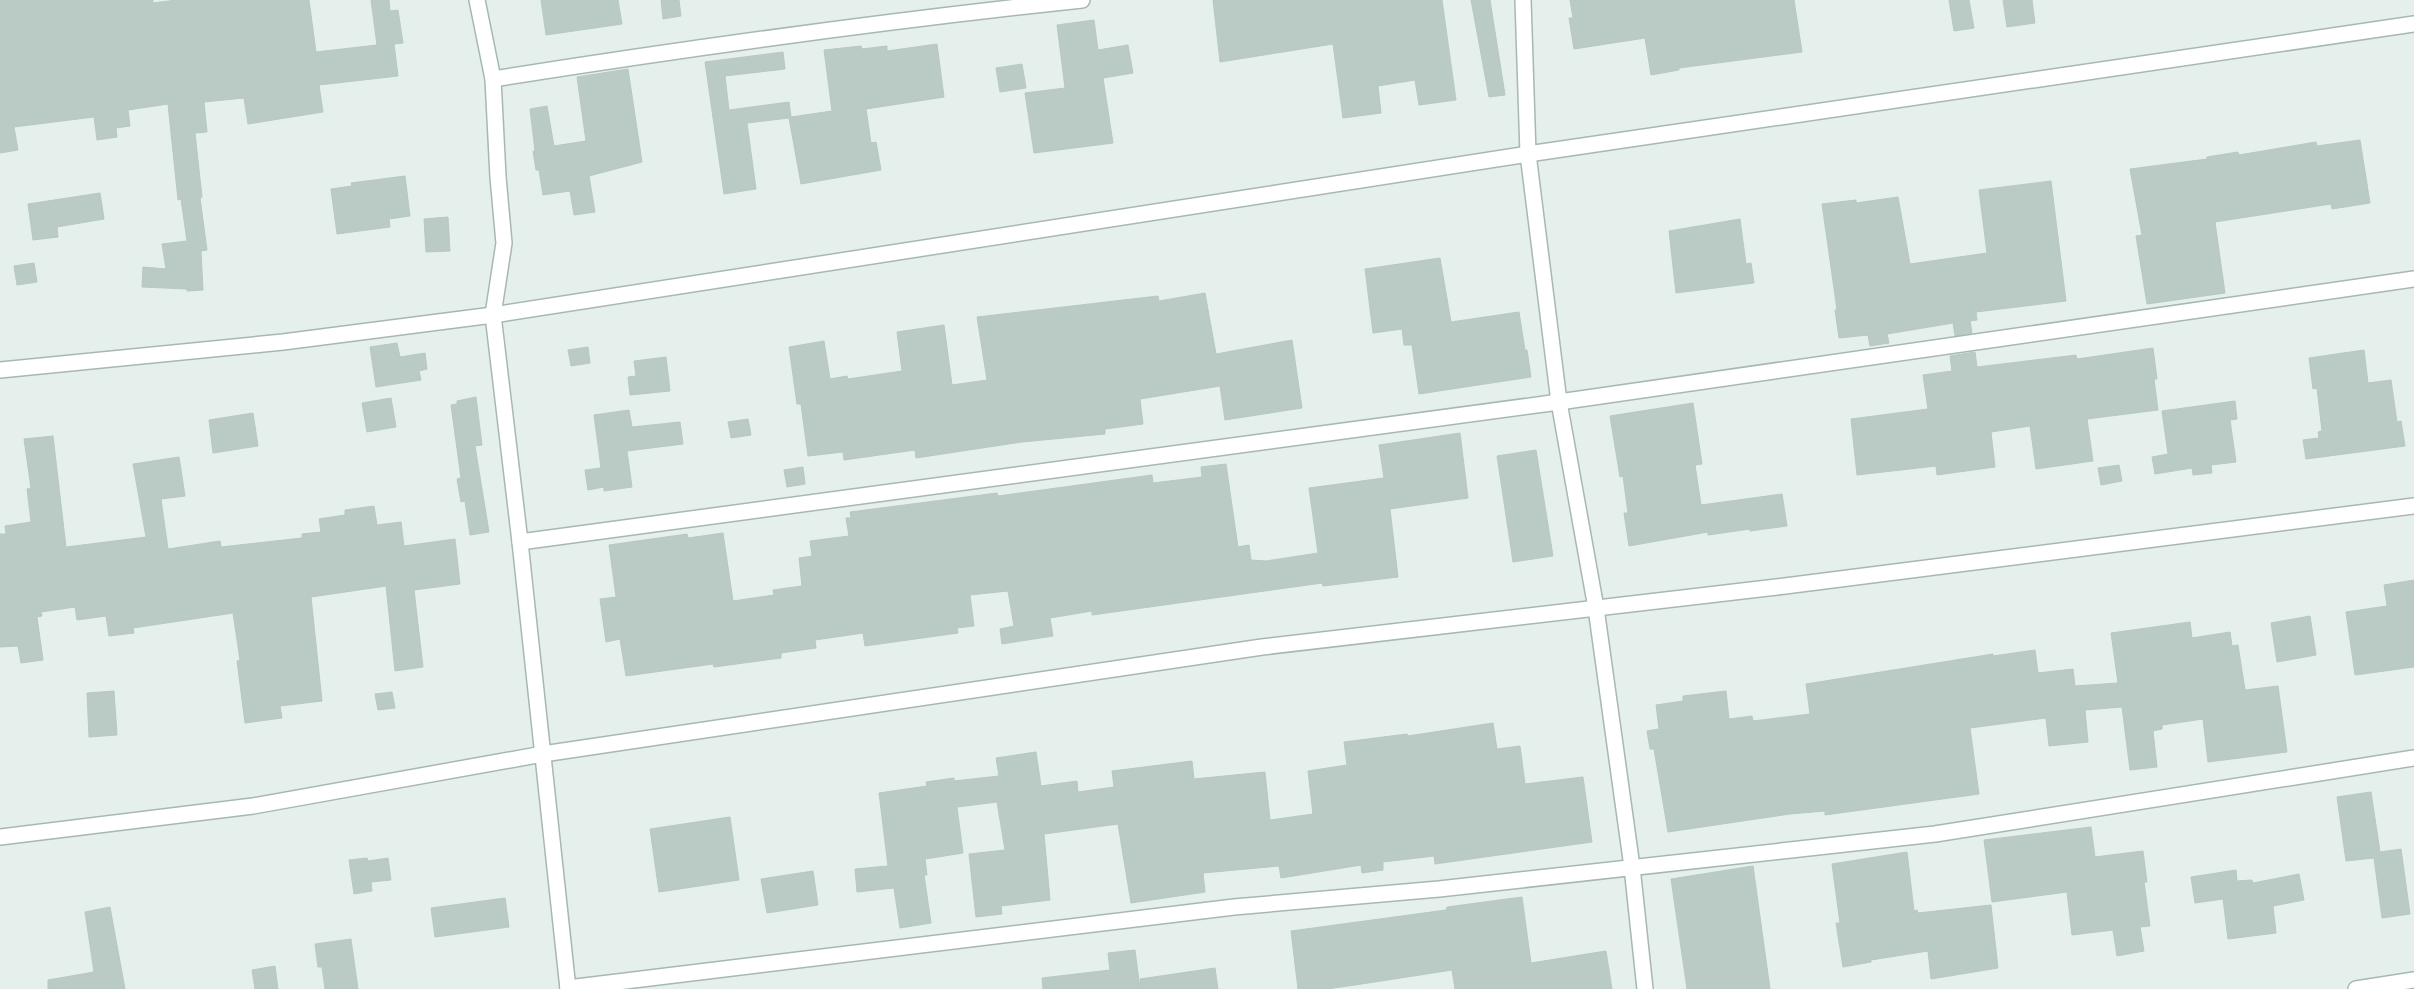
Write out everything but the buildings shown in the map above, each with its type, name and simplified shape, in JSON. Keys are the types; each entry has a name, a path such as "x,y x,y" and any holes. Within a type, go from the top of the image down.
{"street":[{"path":"477,0 493,79 498,177 504,243 493,315 520,542 568,989 1234,907 1439,889 1934,834 2414,758"},
{"path":"493,79 702,46 957,13 1082,0"},
{"path":"1523,0 1528,154 1559,402 1596,608 1632,868 1645,989"},
{"path":"0,370 284,342 493,315 1528,154 2414,24"},
{"path":"520,542 1559,402 2414,279"},
{"path":"0,837 253,806 543,754 1262,647 1785,586 2414,506"},
{"path":"2356,989 2414,980"}]}
